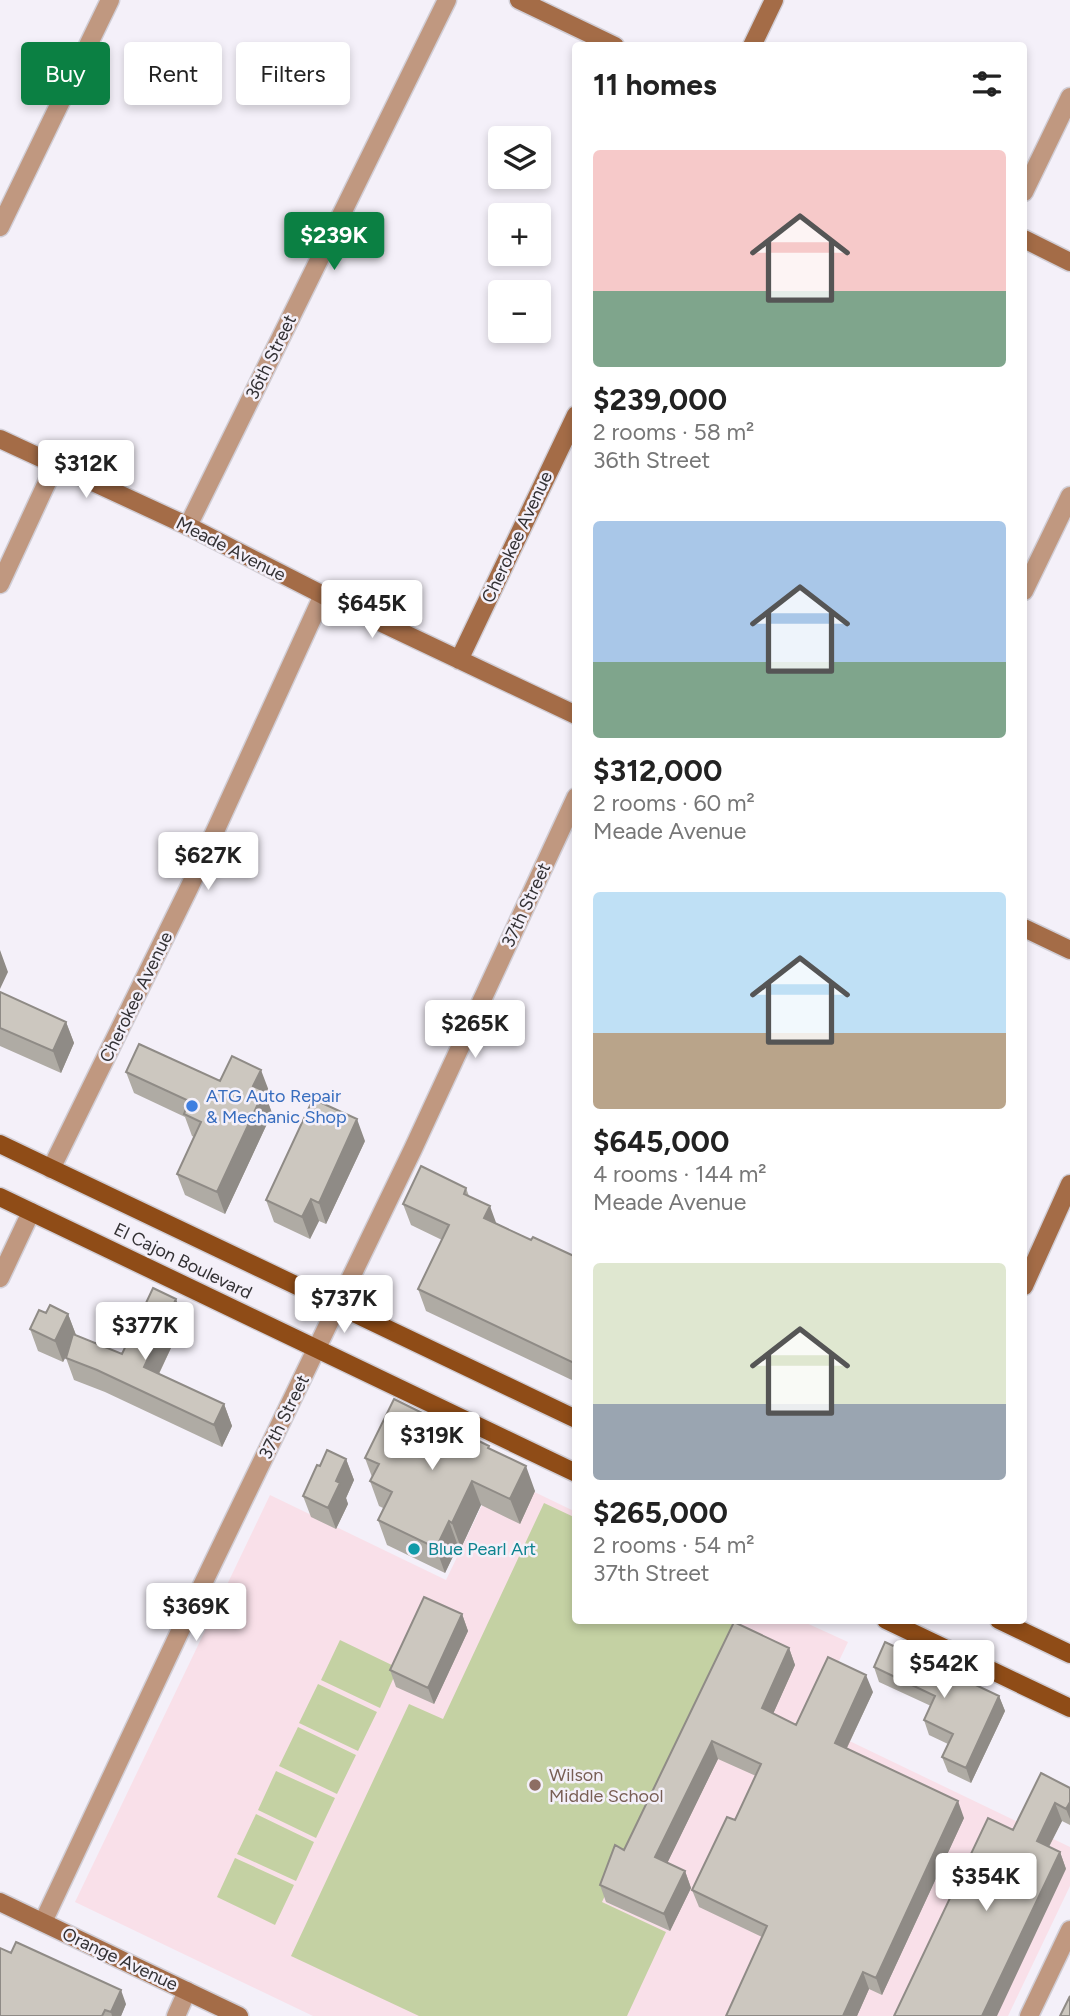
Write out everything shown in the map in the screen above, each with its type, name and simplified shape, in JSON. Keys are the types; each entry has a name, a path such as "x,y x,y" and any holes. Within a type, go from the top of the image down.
{"main road":[{"path":"519,0 607,42"},
{"path":"754,42 774,0"},
{"path":"1027,240 1070,262"},
{"name":"Cherokee Avenue","path":"459,660 572,423"},
{"name":"Meade Avenue","path":"0,439 188,526 323,595 572,713"},
{"path":"1027,929 1070,950"},
{"name":"El Cajon Boulevard","path":"0,1144 572,1417"},
{"path":"1027,1279 1070,1184"},
{"name":"El Cajon Boulevard","path":"0,1196 572,1471"},
{"path":"894,1624 1070,1708"},
{"path":"1007,1624 1070,1654"},
{"name":"Orange Avenue","path":"0,1902 239,2016"}],"street":[{"path":"0,227 110,0"},
{"name":"36th Street","path":"188,526 447,0"},
{"path":"1027,186 1070,97"},
{"path":"0,584 55,465"},
{"path":"1027,585 1070,496"},
{"name":"Cherokee Avenue","path":"51,1169 190,886 323,595"},
{"name":"37th Street","path":"43,1922 413,1149 572,806"},
{"path":"0,1278 31,1212"},
{"path":"1029,2016 1070,1930"},
{"path":"176,2016 187,1991"}],"shaded area":[{"name":"Wilson Middle School","path":"497,1474 572,1510 572,1624 809,1624 848,1642 810,1722 1070,1847 1070,1886 1008,2016 313,2016 75,1902 270,1495 446,1580"}],"green space":[{"path":"544,1503 572,1516 572,1624 734,1624 602,1902 666,1932 627,2016 419,2016 291,1956 409,1704 443,1719"},
{"path":"340,1640 398,1668 380,1708 321,1680"},
{"path":"318,1684 377,1712 358,1751 299,1723"},
{"path":"298,1727 356,1755 337,1794 279,1766"},
{"path":"276,1771 335,1798 316,1838 258,1810"},
{"path":"256,1814 314,1842 296,1881 237,1854"},
{"path":"235,1858 294,1885 275,1925 217,1897"}],"building":[{"path":"0,992 66,1022 53,1051 0,1028"},
{"path":"139,1044 220,1081 232,1056 261,1070 253,1086 264,1091 217,1192 177,1174 201,1122 184,1114 189,1101 126,1072"},
{"path":"313,1099 357,1119 319,1203 311,1199 302,1217 266,1200"},
{"path":"421,1166 466,1188 464,1194 490,1206 484,1218 572,1255 572,1362 418,1289 449,1225 403,1204"},
{"path":"153,1288 176,1299 144,1367 224,1404 214,1425 66,1358 73,1334 122,1354"},
{"path":"50,1305 68,1314 55,1341 30,1329 39,1310 46,1313"},
{"path":"394,1399 526,1466 510,1499 472,1481 452,1523 449,1521 436,1548 378,1520 392,1492 370,1481 379,1464 365,1458"},
{"path":"327,1450 346,1459 336,1481 340,1483 328,1508 303,1496"},
{"path":"424,1597 462,1614 428,1688 390,1670"},
{"path":"733,1624 789,1648 762,1708 796,1725 828,1657 866,1675 835,1743 958,1801 876,1978 863,1972 843,2016 726,2016 767,1926 692,1890 727,1817 735,1820 761,1764 712,1741 655,1857 685,1871 664,1914 600,1885 615,1845 624,1850"},
{"path":"885,1642 999,1696 966,1768 942,1757 953,1734 924,1720 935,1696 874,1667"},
{"path":"1041,1773 1070,1788 1070,1802 1066,1809 1055,1803 1037,1841 1060,1852 982,2016 894,2016 988,1818 1013,1830"},
{"path":"16,1942 121,1990 111,2012 105,2010 102,2016 0,2016 0,1948 11,1953"},
{"path":"1070,1996 1070,2016 1060,2016"}],"place":[{"name":"ATG Auto Repair & Mechanic Shop","path":"192,1106"},
{"name":"Blue Pearl Art","path":"414,1549"},
{"name":"Wilson Middle School","path":"535,1785"}]}
